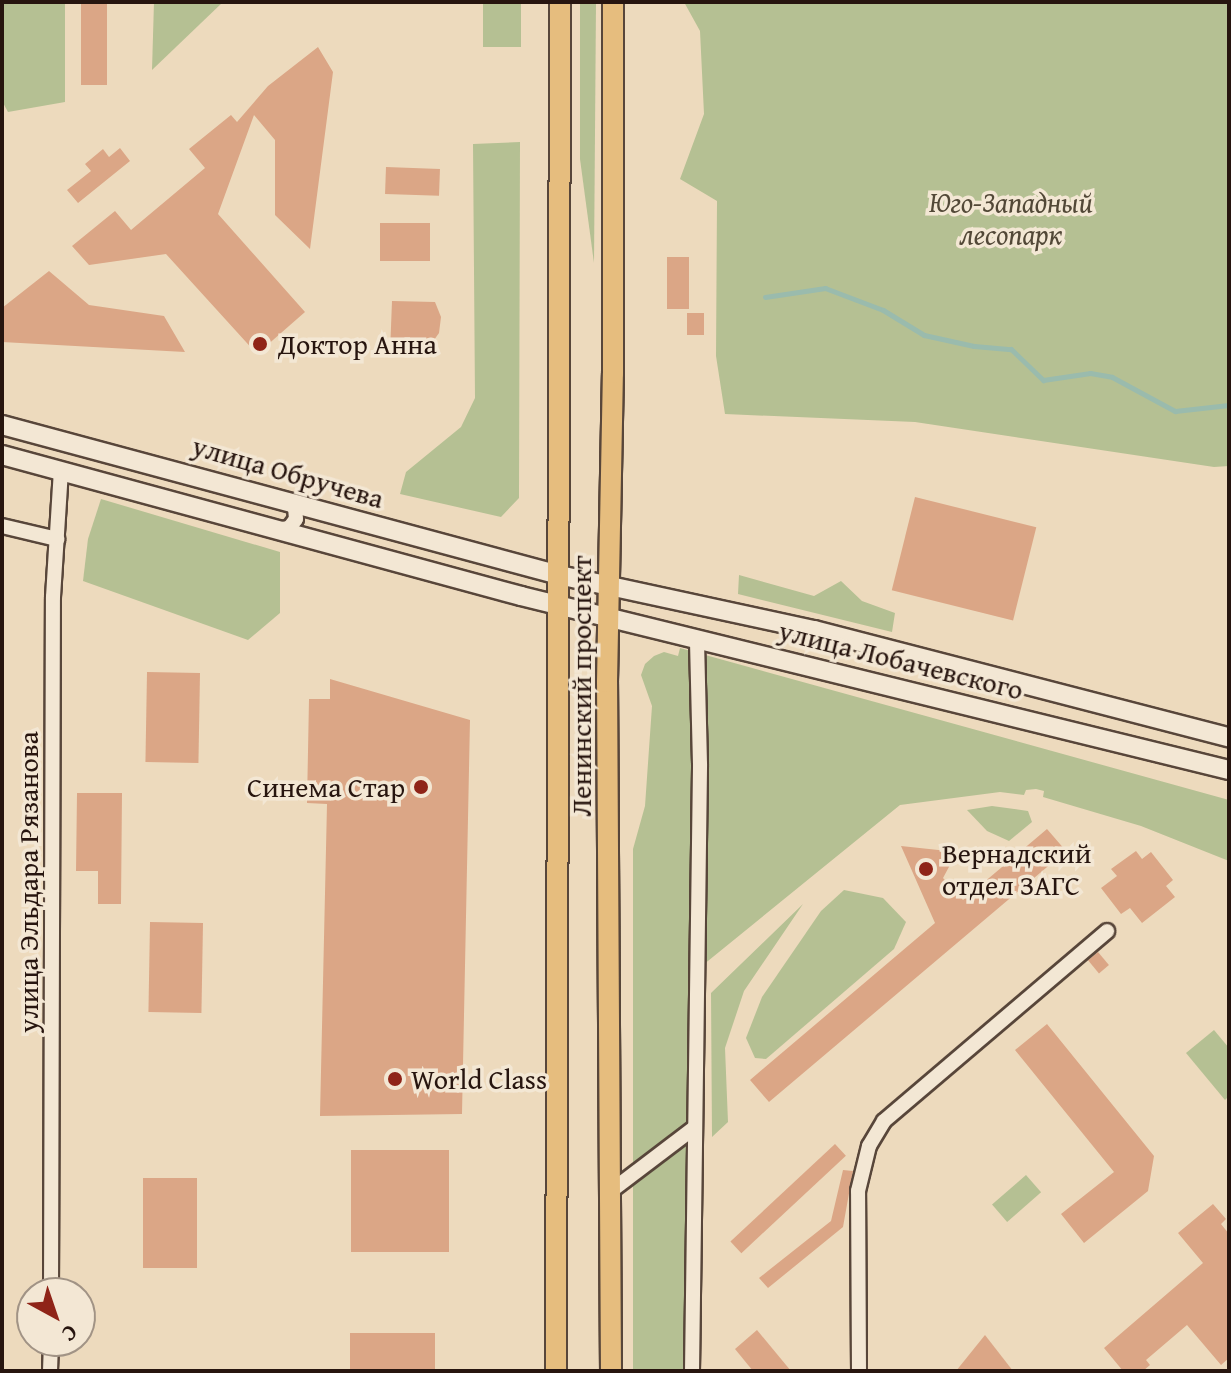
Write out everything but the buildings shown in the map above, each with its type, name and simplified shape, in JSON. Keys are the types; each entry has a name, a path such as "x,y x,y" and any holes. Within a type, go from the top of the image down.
{"main road":[{"name":"Ленинский проспект","path":"556,1371 560,2"},
{"name":"Ленинский проспект","path":"611,1371 608,617 613,2"},
{"name":"улица Обручева","path":"2,425 559,575"},
{"name":"улица Обручева","path":"2,455 559,605"},
{"name":"улица Лобачевского","path":"559,575 814,630 1168,724 1229,737"},
{"name":"улица Лобачевского","path":"559,605 1229,770"}],"street":[{"name":"улица Эльдара Рязанова","path":"51,1277 53,597 61,471"},
{"path":"276,530 287,529 296,519 295,508 284,499"},
{"path":"2,526 57,539"},
{"path":"692,1371 700,764 697,639"},
{"path":"859,1371 858,1191 869,1146 884,1121 1107,931"},
{"path":"611,1191 694,1128"}],"green space":[{"path":"2,2 65,2 65,102 8,112 2,101"},
{"path":"154,2 223,2 152,70"},
{"path":"483,2 521,2 521,47 483,47"},
{"path":"580,2 596,2 594,263 580,159"},
{"name":"Юго-Западный лесопарк","path":"684,2 1229,2 1229,466 1214,467 915,422 725,414 716,356 717,201 680,179 704,114 700,31"},
{"path":"520,142 519,498 501,517 400,494 406,472 461,427 475,398 473,144"},
{"path":"101,499 280,552 280,613 248,640 83,581 88,539"},
{"path":"739,575 814,596 841,581 862,601 895,613 892,632 738,594"},
{"path":"680,648 1229,800 1229,861 1141,826 1043,797 1044,791 1036,789 1026,790 1024,795 1000,792 900,805 703,965 686,1371 633,1371 633,849 645,806 652,706 641,675 645,664 654,656 664,652 678,656"},
{"path":"992,806 1028,811 1032,822 1009,841 987,831 967,810"},
{"path":"844,890 883,898 906,922 894,949 766,1059 755,1058 746,1038 762,997 821,911"},
{"path":"803,904 744,991 725,1048 728,1122 712,1137 711,993"},
{"path":"1214,1030 1229,1048 1229,1096 1225,1100 1186,1053"},
{"path":"1026,1175 1041,1192 1007,1222 992,1205"}],"waterway":[{"path":"765,297 825,288 883,310 924,335 974,346 1011,349 1043,380 1090,373 1112,377 1175,411 1229,405"}],"place":[{"name":"Доктор Анна","path":"260,344"},
{"name":"Синема Стар","path":"421,787"},
{"name":"Вернадский отдел ЗАГС","path":"926,869"},
{"name":"World Class","path":"395,1079"}]}
